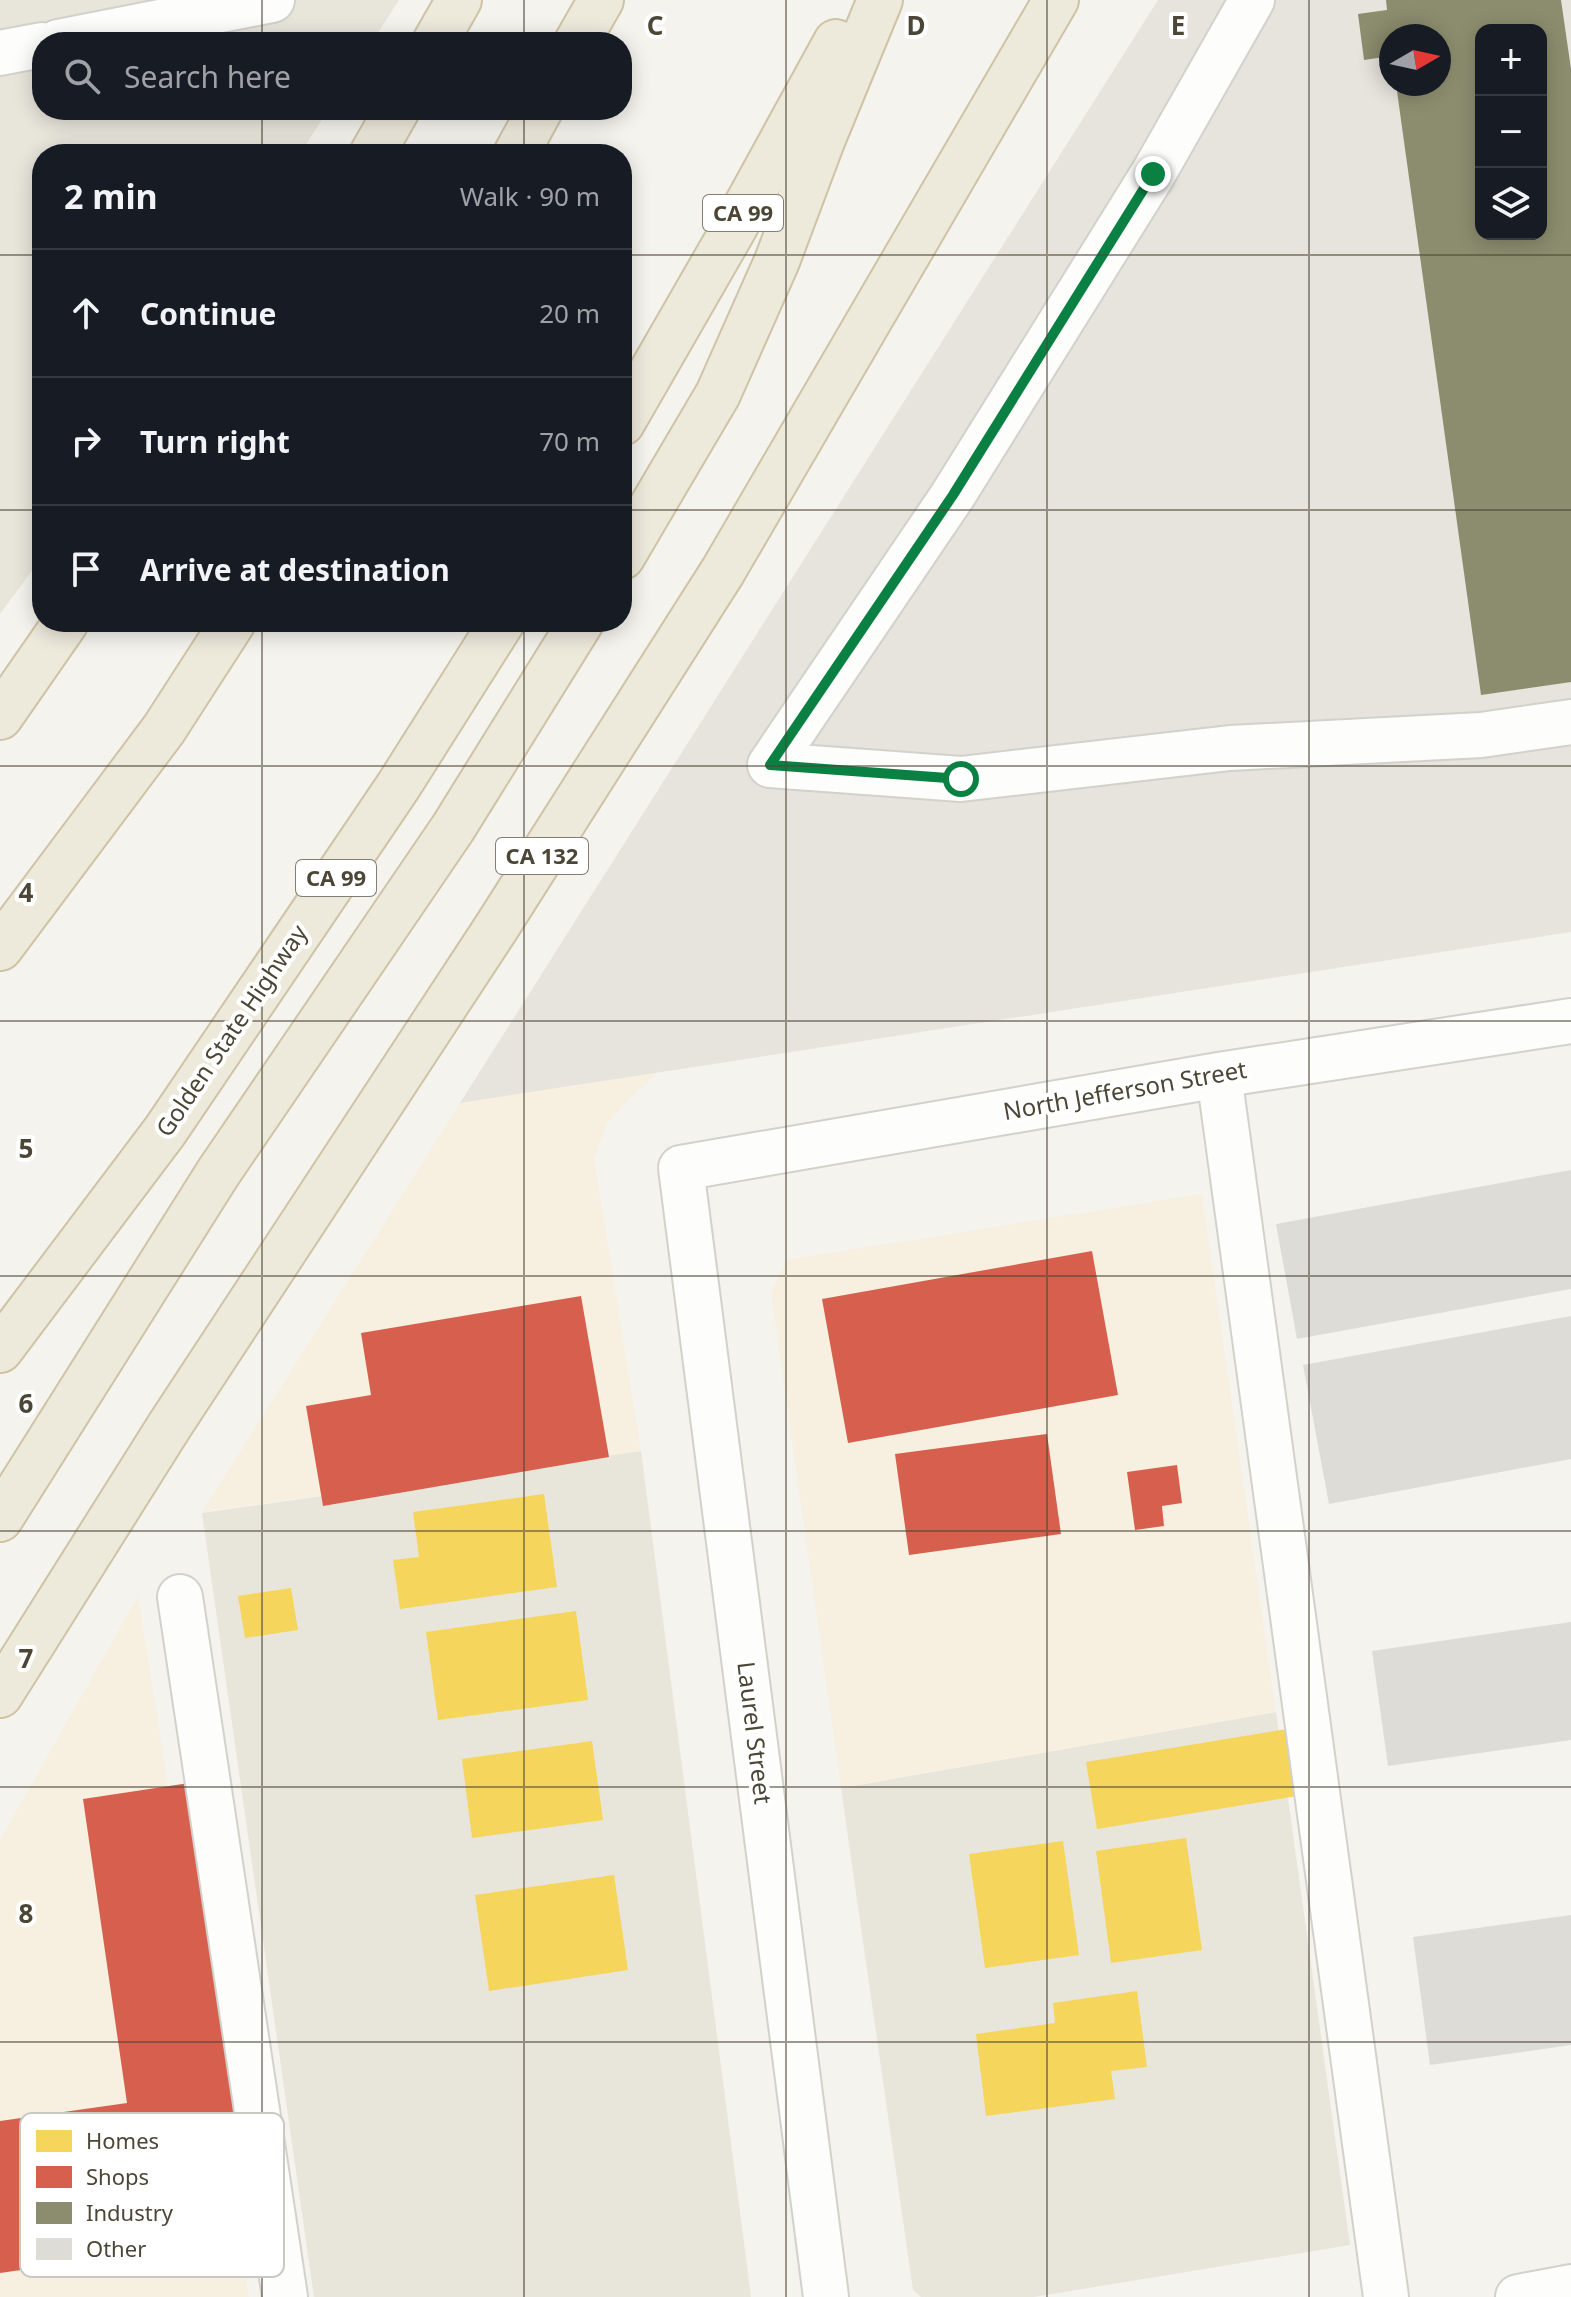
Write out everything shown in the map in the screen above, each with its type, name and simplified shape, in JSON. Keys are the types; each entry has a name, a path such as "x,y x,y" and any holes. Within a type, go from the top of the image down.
{"highway":[{"path":"441,32 459,0"},
{"path":"583,32 601,0"},
{"name":"CA 99","path":"632,406 859,0"},
{"path":"632,540 718,394 777,261 880,0"},
{"name":"CA 132","path":"0,1695 178,1412 496,928 723,571 1056,0"},
{"path":"378,144 391,120"},
{"path":"521,144 535,120"},
{"path":"0,717 59,632"},
{"path":"0,948 164,729 227,632"},
{"name":"Golden State Highway","path":"0,1350 165,1131 399,785 496,632"},
{"path":"0,1519 218,1173 453,828 575,632"}],"street":[{"path":"109,32 272,0"},
{"path":"1252,0 1153,174 953,495 770,765 961,779 1230,748 1481,735 1571,722"},
{"path":"0,53 32,47"},
{"name":"North Jefferson Street","path":"681,1168 1219,1075 1571,1021"},
{"path":"1219,1075 1386,2297"},
{"name":"Laurel Street","path":"681,1168 826,2297"},
{"path":"180,1597 257,2113"},
{"path":"282,2277 285,2297"},
{"path":"1518,2297 1571,2287"}],"shaded area":[{"path":"0,0 399,0 378,32 32,32 32,120 322,120 306,144 32,144 32,571 0,614"},
{"path":"1158,0 1571,0 1571,932 460,1103"},
{"path":"659,1072 608,1122 594,1159 641,1451 202,1512 460,1103"},
{"path":"1202,1194 1276,1712 841,1788 771,1292 787,1260"},
{"path":"641,1451 751,2297 314,2297 202,1513"},
{"path":"138,1596 220,2113 20,2113 20,2277 246,2277 249,2297 0,2297 0,1840"},
{"path":"1276,1712 1350,2245 1034,2297 921,2297 913,2290 841,1788"}],"building: Homes":[{"path":"544,1494 557,1587 400,1609 393,1560 419,1557 413,1512"},
{"path":"291,1588 298,1630 245,1638 238,1596"},
{"path":"576,1611 588,1700 438,1720 426,1632"},
{"path":"1287,1729 1297,1796 1097,1829 1086,1762"},
{"path":"592,1741 603,1820 472,1838 462,1759"},
{"path":"1186,1838 1202,1950 1111,1963 1096,1851"},
{"path":"1063,1841 1079,1955 985,1968 969,1854"},
{"path":"614,1875 628,1970 489,1991 475,1895"},
{"path":"1137,1991 1147,2067 1111,2071 1115,2099 986,2116 976,2034 1055,2023 1053,2003"}],"building: Shops":[{"path":"1092,1251 1118,1395 848,1443 822,1299"},
{"path":"581,1296 609,1457 323,1506 306,1406 371,1395 361,1333"},
{"path":"1047,1434 1061,1534 909,1555 895,1454"},
{"path":"1177,1465 1182,1503 1162,1506 1164,1526 1135,1530 1127,1472"},
{"path":"189,1783 236,2113 56,2113 127,2103 83,1799"},
{"path":"20,2118 20,2270 0,2273 0,2121"}],"building: Industry":[{"path":"1386,0 1561,0 1571,69 1571,682 1481,695 1398,96 1451,96 1451,24 1379,24 1379,58 1364,60 1358,14 1387,10"}],"building: Other":[{"path":"1571,1170 1571,1289 1297,1339 1276,1224"},
{"path":"1571,1316 1571,1459 1329,1504 1303,1365"},
{"path":"1571,1622 1571,1740 1388,1766 1372,1651"},
{"path":"1571,1915 1571,2045 1430,2065 1413,1937"}],"route":[{"path":"961,779 770,765 953,495 1153,174"}]}
